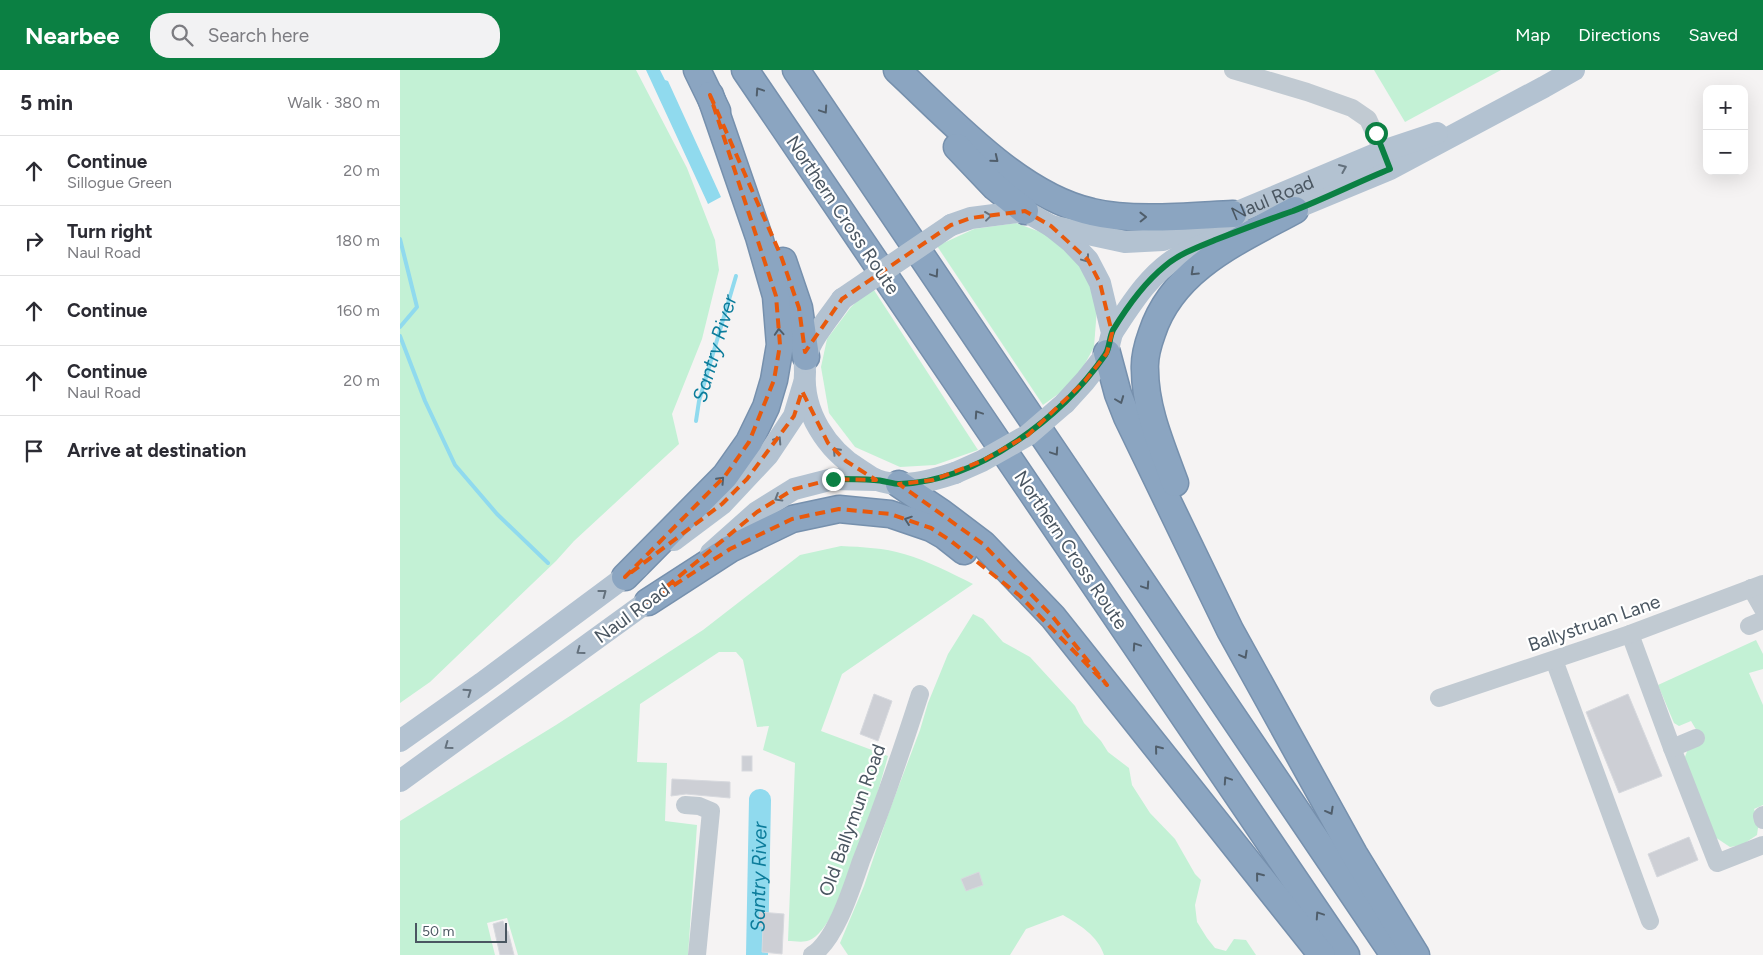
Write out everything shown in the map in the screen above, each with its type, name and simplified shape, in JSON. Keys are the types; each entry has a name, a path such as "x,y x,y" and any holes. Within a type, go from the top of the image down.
{"highway":[{"path":"697,70 782,256 799,308 806,357"},
{"name":"Northern Cross Route","path":"745,70 1346,955"},
{"path":"796,70 1394,955"},
{"path":"884,70 995,186 1025,211"},
{"path":"897,70 994,159 1030,185 1059,201 1093,212 1131,217 1234,214"},
{"path":"625,577 725,476 749,442 766,407 774,380 780,345 776,296 759,238 710,95"},
{"path":"1230,630 1157,434 1148,399 1144,369 1148,346 1157,318 1176,288 1202,264 1223,249 1295,210"},
{"path":"1109,343 1118,394 1127,417 1230,630 1354,854 1416,955"},
{"path":"887,482 942,513 983,544 1053,617 1322,955"},
{"path":"648,602 730,549 792,519 839,509 890,514 931,528 945,536 1020,596 1107,685"}],"main road":[{"name":"Naul Road","path":"1051,226 1125,242 1163,240 1387,160 1491,116 1574,70"},
{"name":"Naul Road","path":"400,781 648,602 709,555 757,512 794,489 833,479 887,482 933,480 982,461 1028,435 1065,403 1086,381 1144,287 1165,266 1178,257 1230,234 1295,210 1387,160"},
{"path":"887,482 846,461 828,442 816,423 807,403 804,383 806,357 816,337 842,299 951,225 971,218 1025,211 1051,226 1071,242 1088,260 1100,283 1109,343"},
{"name":"Naul Road","path":"400,741 722,504 768,455 794,416 804,383"}],"street":[{"path":"1233,70 1307,92 1352,108 1368,120 1387,160"},
{"path":"1757,586 1763,610"},
{"name":"Ballystruan Lane","path":"1439,698 1630,634 1757,586"},
{"path":"1630,634 1717,863 1763,845"},
{"path":"1554,660 1650,921"},
{"name":"Old Ballymun Road","path":"813,955 826,942 848,896 885,799 920,694"},
{"path":"1672,748 1696,738"},
{"path":"685,805 699,806 711,811 697,955"},
{"path":"1763,815 1763,820"}],"highlighted area":[{"path":"710,95 781,256 799,308 805,352 842,299 951,225 971,218 1025,211 1051,226 1088,260 1100,283 1112,333 1107,353 1085,381 1028,435 982,461 933,480 899,484 983,544 1053,617 1107,685 1020,596 951,541 931,528 890,514 839,509 792,519 730,549 648,602 757,512 794,489 833,479 876,480 846,461 828,443 802,391 794,416 747,479 722,504 625,577 725,476 749,442 774,380 780,345 776,296"}],"green space":[{"path":"400,70 636,70 687,168 715,240 719,270 702,339 672,414 679,444 574,541 556,561 430,682 400,703"},
{"path":"1374,70 1501,70 1405,122"},
{"path":"1016,223 1054,237 1086,273 1097,308 1094,347 1075,382 1043,405 937,246 974,229"},
{"path":"872,287 978,450 935,465 900,467 855,447 829,413 821,367 827,339 851,307"},
{"path":"841,546 881,549 904,554 931,564 973,584 842,674 821,731 888,756 867,826 846,885 834,911 822,930 808,941 788,941 795,763 763,750 769,726 757,727 743,660 736,652 719,652 640,704 637,762 667,763 665,821 697,825 688,955 518,955 507,918 487,923 495,955 400,955 400,821 556,725 703,630 800,555"},
{"path":"973,614 983,619 1003,642 1030,657 1075,706 1084,723 1101,741 1108,752 1129,768 1132,785 1150,813 1175,839 1195,874 1201,880 1195,905 1197,922 1215,948 1226,951 1234,939 1246,940 1256,955 1104,955 1093,937 1082,927 1063,915 1026,929 1010,955 848,955 840,943 864,886 928,703 948,654"},
{"path":"1756,640 1763,654 1763,669 1749,673 1763,705 1763,805 1754,809 1759,821 1757,835 1742,845 1730,847 1715,837 1683,762 1688,749 1703,741 1691,721 1679,726 1674,723 1658,685"}],"water":[{"path":"646,70 660,70 665,80 668,81 721,197 708,204"}],"building":[{"path":"874,694 892,701 878,741 860,734"},
{"path":"1628,694 1662,776 1619,793 1586,712"},
{"path":"742,756 752,756 752,771 742,771"},
{"path":"672,779 730,782 730,798 686,794 671,796"},
{"path":"1689,837 1698,860 1657,877 1648,854"},
{"path":"979,872 983,885 966,891 961,879"},
{"path":"760,912 784,914 782,954 762,952 763,926 759,926"},
{"path":"503,921 506,931 508,931 514,955 500,955 493,924"}],"waterway":[{"path":"400,239 417,307 400,327"},
{"name":"Santry River","path":"696,421 699,401 736,276"},
{"path":"400,336 425,401 455,465 497,514 548,563"},
{"name":"Santry River","path":"757,955 760,800"}],"route":[{"path":"833,479 876,480 899,484 933,480 982,461 1028,435 1065,403 1086,381 1107,353 1112,332 1144,287 1165,266 1178,257 1205,244 1295,210 1390,169 1376,133"}]}
